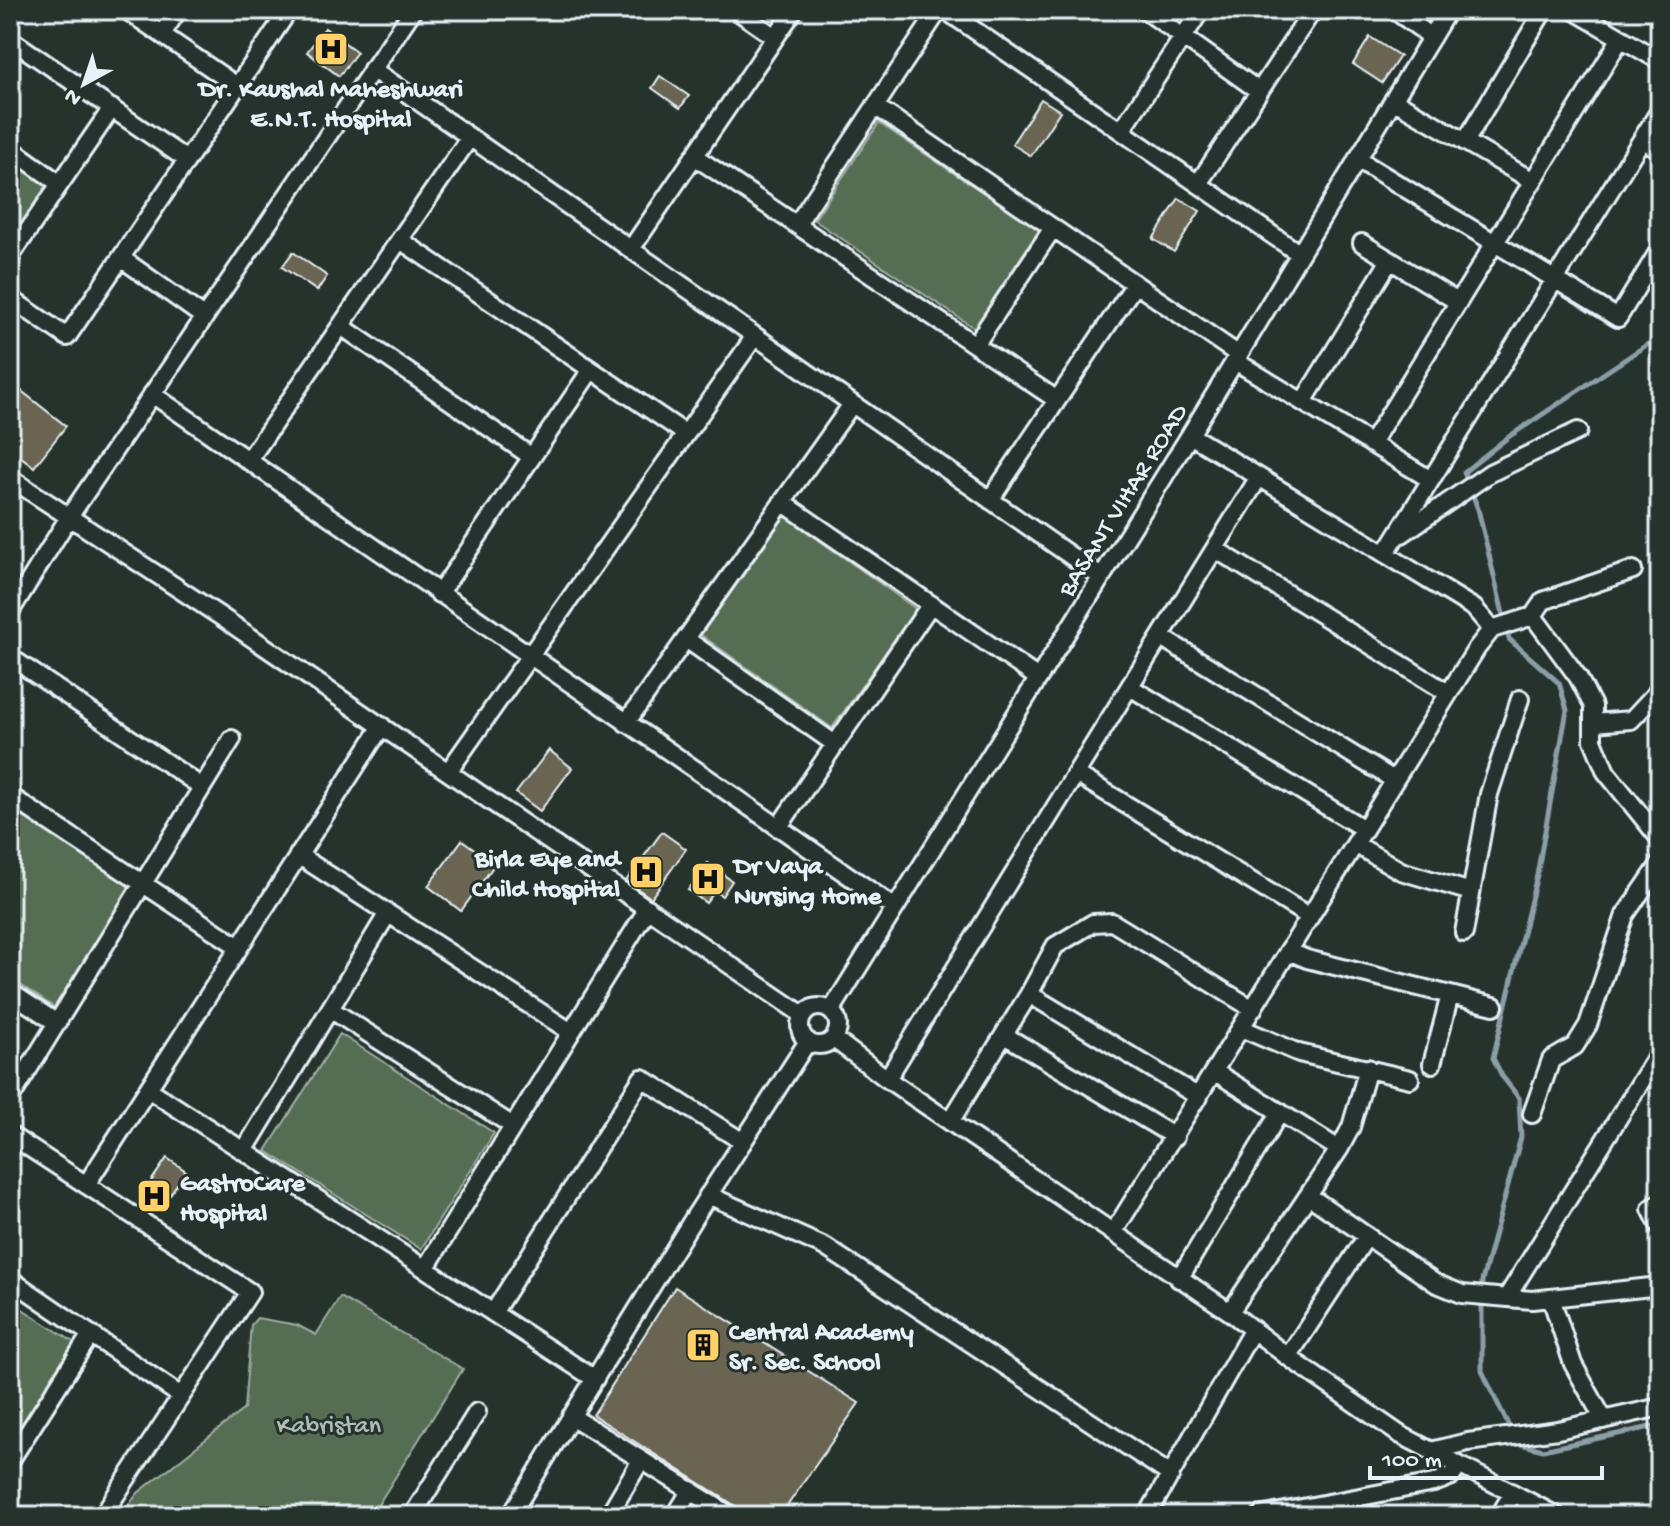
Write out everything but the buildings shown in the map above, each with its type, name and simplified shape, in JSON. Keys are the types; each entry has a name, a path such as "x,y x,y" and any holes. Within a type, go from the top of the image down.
{"street":[{"path":"126,10 237,86"},
{"path":"162,34 178,10"},
{"path":"10,298 67,337 289,10"},
{"path":"10,612 69,517 413,10"},
{"path":"736,10 775,37"},
{"path":"631,249 794,10"},
{"path":"797,224 942,10 1300,254"},
{"path":"1145,10 1259,91"},
{"path":"1121,131 1201,10"},
{"path":"1198,184 1313,10"},
{"path":"1394,10 1432,37"},
{"name":"BASANT VIHAR ROAD","path":"831,1011 1190,435 1448,10"},
{"path":"1465,142 1544,10"},
{"path":"1573,10 1660,61"},
{"path":"1371,444 1621,38"},
{"path":"10,39 187,160"},
{"path":"372,69 1101,577"},
{"path":"1393,100 1533,181"},
{"path":"875,106 1135,284 1237,358 1431,480"},
{"path":"10,257 112,108"},
{"path":"1390,547 1660,110"},
{"path":"248,461 470,137"},
{"path":"1642,139 1660,150"},
{"path":"10,148 60,184"},
{"path":"694,156 1057,400"},
{"path":"1357,159 1618,318 1660,249"},
{"path":"975,345 1053,228"},
{"path":"400,240 686,434"},
{"path":"1362,243 1458,302"},
{"path":"121,258 204,317"},
{"path":"1303,402 1390,260"},
{"path":"990,500 1135,284"},
{"path":"341,326 532,457"},
{"path":"448,772 755,336"},
{"path":"439,594 591,370"},
{"path":"152,394 894,907"},
{"path":"626,723 852,404"},
{"path":"1390,547 1490,473 1578,431"},
{"path":"1190,435 1259,477 1390,547 1474,608 1492,629"},
{"path":"887,1079 1259,477"},
{"path":"10,478 382,726 803,1015"},
{"path":"782,502 1038,678"},
{"path":"1215,549 1448,693"},
{"path":"1113,1233 1477,648 1492,629 1526,618 1543,601 1633,570"},
{"path":"778,828 931,604"},
{"path":"1526,618 1578,677 1593,706 1593,740 1606,772 1660,839"},
{"path":"1161,637 1394,780"},
{"path":"686,639 835,744"},
{"path":"10,657 202,787"},
{"path":"1130,687 1364,829"},
{"path":"1593,723 1631,720 1658,696"},
{"path":"1464,933 1489,794 1520,699"},
{"path":"86,1185 382,726"},
{"path":"10,1099 232,739"},
{"path":"1076,774 1310,917"},
{"path":"10,796 239,947"},
{"path":"1355,844 1401,871 1471,892"},
{"path":"298,855 571,1032"},
{"path":"1532,1114 1551,1060 1575,1046 1588,1025 1625,915 1660,864"},
{"path":"425,1269 648,908"},
{"path":"244,1151 388,913"},
{"path":"950,1122 1055,946 1093,923 1112,922 1253,1009"},
{"path":"1288,951 1307,959 1494,1006"},
{"path":"10,992 57,1023"},
{"path":"1029,994 1199,1097"},
{"path":"1432,1064 1450,995"},
{"path":"817,1007 831,1011 838,1023 834,1039 822,1045 808,1041 800,1030 803,1015 817,1007"},
{"path":"330,1009 513,1126"},
{"path":"1241,1028 1299,1053 1410,1079"},
{"path":"1004,1035 1175,1137"},
{"path":"834,1039 887,1079 1230,1312 1288,1357 1399,1434 1557,1516"},
{"path":"510,1516 708,1195 808,1041"},
{"path":"1503,1297 1660,1051"},
{"path":"1230,1312 1339,1149 1351,1127 1368,1068"},
{"path":"1215,1072 1339,1149"},
{"path":"493,1313 642,1078 743,1142"},
{"path":"148,1089 595,1379"},
{"path":"1179,1279 1280,1112"},
{"path":"10,1135 250,1292 102,1516"},
{"path":"708,1195 825,1247 1171,1475"},
{"path":"1309,1196 1435,1283 1462,1294 1532,1300 1660,1286"},
{"path":"1660,1202 1651,1209 1660,1227"},
{"path":"1288,1357 1367,1236"},
{"path":"10,1279 181,1396"},
{"path":"1551,1298 1573,1364 1604,1420"},
{"path":"1147,1516 1253,1329"},
{"path":"10,1461 91,1334"},
{"path":"1431,1451 1532,1431 1558,1430 1660,1407"},
{"path":"412,1516 477,1412"},
{"path":"571,1416 731,1516"},
{"path":"608,1516 641,1460"},
{"path":"1260,1516 1434,1483 1452,1476 1459,1466"},
{"path":"675,1516 691,1490"},
{"path":"1499,1516 1513,1493"}],"green space":[{"path":"879,123 1039,230 974,328 814,220"},
{"path":"10,160 50,186 10,247"},
{"path":"785,516 916,609 832,728 701,635"},
{"path":"10,808 132,886 54,1007 10,978"},
{"path":"340,1034 494,1133 421,1249 266,1151"},
{"name":"Kabristan","path":"340,1297 463,1369 371,1516 120,1516 138,1493 244,1409 251,1325 257,1318 297,1325 316,1335"},
{"path":"10,1301 75,1343 10,1443"}],"waterway":[{"path":"1660,336 1507,438 1464,472 1478,509 1509,639 1559,683 1567,710 1537,875 1493,1058 1519,1098 1521,1137 1482,1281 1482,1371 1517,1443 1543,1450 1660,1425"}],"place":[{"name":"Dr. Kaushal Maheshwari E.N.T. Hospital","path":"331,49"},
{"name":"Birla Eye and Child Hospital","path":"646,872"},
{"name":"Dr Vaya Nursing Home","path":"708,879"},
{"name":"GastroCare Hospital","path":"154,1196"},
{"name":"Central Academy Sr. Sec. School","path":"703,1345"}]}
